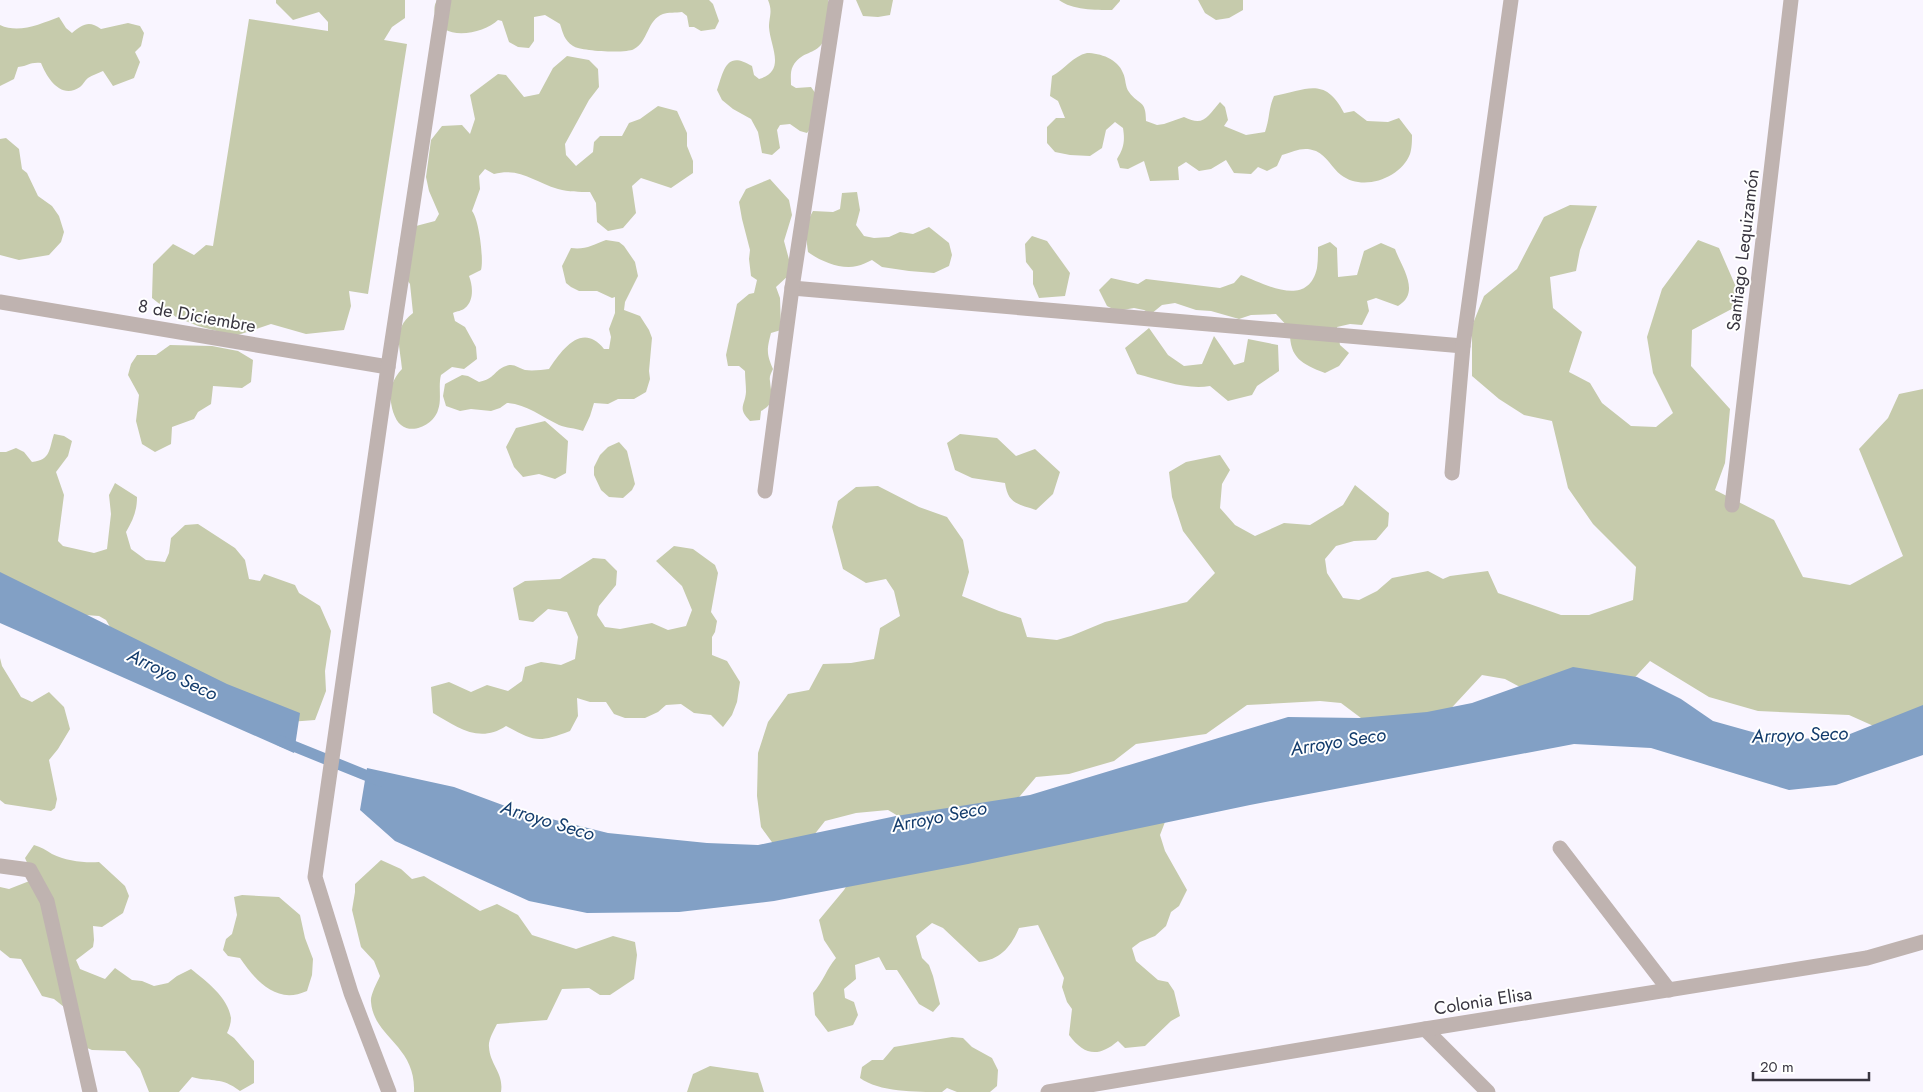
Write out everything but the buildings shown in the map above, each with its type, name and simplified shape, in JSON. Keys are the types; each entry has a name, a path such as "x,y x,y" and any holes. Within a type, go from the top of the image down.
{"street":[{"path":"389,1092 351,994 315,877 388,367 444,0"},
{"path":"764,491 792,288 836,0"},
{"path":"1452,473 1463,346 1510,0"},
{"name":"Santiago Lequizamón","path":"1732,505 1791,0"},
{"path":"792,288 1463,346"},
{"name":"8 de Diciembre","path":"0,302 388,367"},
{"path":"1560,848 1669,990"},
{"path":"0,866 30,870 48,901 90,1092"},
{"name":"Colonia Elisa","path":"1048,1092 1866,958 1923,942"},
{"path":"1425,1029 1488,1092"}],"green space":[{"path":"276,0 405,0 405,18 392,27 384,40 407,44 368,294 349,291 351,306 344,330 306,334 271,324 235,336 198,326 176,317 152,298 153,264 173,244 194,255 206,245 213,246 249,19 328,31 328,22 319,12 293,20 276,3"},
{"path":"437,0 709,0 713,4 719,21 715,29 701,31 694,27 689,27 687,16 682,12 665,13 658,17 650,26 639,46 629,51 603,51 573,46 566,39 560,24 545,15 534,17 534,41 529,48 518,47 509,42 502,21 498,20 483,29 473,32 454,33 445,30 439,24 435,15 434,8"},
{"path":"768,0 828,0 830,10 827,30 821,45 814,51 799,58 793,66 791,73 791,85 796,88 811,87 816,94 813,125 807,133 800,131 790,124 780,125 777,130 780,148 772,155 762,153 758,132 751,119 722,100 717,90 724,69 731,61 737,60 752,66 754,75 759,79 768,75 773,70 775,57 769,27 771,11"},
{"path":"856,0 893,0 890,15 878,17 863,16"},
{"path":"1059,0 1120,1 1112,10 1105,10 1077,8"},
{"path":"1198,0 1243,0 1243,10 1229,18 1216,20 1205,13"},
{"path":"59,17 66,28 72,33 86,24 97,26 101,29 128,23 140,26 144,33 141,46 135,52 140,62 134,78 113,86 103,71 88,78 80,87 67,91 56,86 47,75 41,63 37,63 18,67 14,79 0,86 0,25 15,29 37,25"},
{"path":"1087,53 1108,58 1121,68 1128,90 1145,109 1146,121 1157,125 1184,117 1201,121 1220,102 1225,107 1228,120 1224,126 1246,135 1265,132 1274,96 1314,88 1330,94 1344,113 1354,111 1367,121 1388,122 1399,118 1412,135 1410,154 1399,170 1390,176 1370,182 1350,180 1341,175 1320,153 1307,149 1282,155 1277,166 1267,171 1258,167 1251,174 1234,173 1226,160 1211,169 1199,171 1186,162 1178,167 1179,180 1150,181 1144,161 1128,169 1120,168 1117,159 1123,148 1124,133 1123,128 1115,122 1106,130 1102,148 1090,156 1055,152 1047,143 1047,127 1056,118 1065,118 1058,101 1050,96 1052,76 1077,57"},
{"path":"567,56 589,60 598,69 599,87 589,100 565,144 566,155 576,166 593,152 594,142 600,136 622,136 629,123 640,119 658,106 677,111 687,133 687,146 693,161 693,173 671,188 641,178 632,186 636,213 623,228 608,231 597,222 596,203 590,192 562,190 527,176 512,172 494,174 485,169 479,176 480,189 472,211 477,222 480,240 481,270 469,276 472,293 468,305 462,310 453,313 455,321 465,327 476,347 477,359 464,369 452,367 441,375 440,402 436,415 428,424 417,428 406,428 395,417 391,400 392,385 402,369 399,345 400,332 406,319 413,313 410,284 397,265 399,245 403,234 416,226 435,221 439,214 429,191 426,177 431,140 442,126 462,125 470,134 475,119 470,95 498,74 506,75 524,97 539,94 553,68"},
{"path":"6,138 19,149 22,169 27,173 38,196 52,206 59,216 64,232 61,242 49,255 19,260 0,255 0,139"},
{"path":"770,179 789,200 792,215 784,241 790,263 789,275 776,287 780,298 781,330 771,333 768,347 768,355 773,369 770,378 771,402 761,411 760,420 750,421 743,410 746,392 745,371 739,366 728,366 726,355 737,304 749,294 754,293 757,280 751,276 750,250 739,202 746,189"},
{"path":"857,192 860,210 856,225 864,236 874,238 889,237 900,232 913,234 929,227 949,243 952,255 949,266 934,273 882,267 872,260 857,266 844,267 818,259 808,252 807,226 813,211 833,212 840,209 842,193"},
{"path":"1570,205 1597,206 1580,250 1576,271 1550,277 1553,308 1582,332 1569,372 1590,383 1602,403 1631,426 1656,427 1673,413 1653,373 1647,337 1662,289 1698,240 1719,248 1743,303 1692,330 1691,366 1730,409 1725,463 1715,490 1774,520 1803,577 1850,585 1903,556 1859,449 1888,418 1899,394 1923,389 1923,713 1887,732 1849,715 1758,711 1709,697 1650,661 1626,687 1535,695 1505,679 1482,675 1444,716 1369,724 1341,703 1320,701 1247,705 1206,734 1136,744 1114,761 1069,774 1036,777 1010,808 910,823 888,810 856,813 825,821 810,840 777,849 761,827 757,796 758,753 768,722 788,694 809,690 823,664 851,663 874,659 880,628 900,616 894,591 886,579 866,583 843,569 832,527 838,501 856,487 878,486 919,507 947,517 963,540 969,572 962,596 1021,618 1027,637 1057,640 1105,622 1187,602 1215,573 1183,531 1172,497 1169,472 1186,462 1220,455 1230,470 1222,484 1220,508 1235,525 1255,536 1284,523 1310,525 1343,505 1355,485 1389,513 1388,526 1376,540 1354,541 1336,546 1325,559 1327,573 1343,598 1359,600 1377,591 1392,578 1428,571 1443,579 1450,576 1488,571 1498,593 1561,615 1589,615 1633,600 1636,567 1593,524 1568,488 1552,421 1524,415 1499,399 1472,376 1472,326 1484,296 1517,269 1544,217"},
{"path":"1032,236 1047,241 1070,273 1065,296 1039,298 1033,284 1033,271 1026,262 1025,244"},
{"path":"606,240 619,242 635,262 638,276 625,302 624,310 640,316 652,338 650,379 646,392 634,399 618,399 608,404 594,403 583,431 559,425 527,408 514,404 507,403 491,411 471,409 460,411 446,406 443,396 445,384 462,375 479,382 488,379 509,365 525,370 549,369 566,347 580,338 596,341 604,349 609,349 611,337 609,329 615,313 615,297 612,298 597,291 579,291 571,287 566,283 562,266 571,248 585,248"},
{"path":"1330,242 1337,248 1338,277 1357,275 1364,251 1381,243 1395,249 1408,279 1409,287 1405,300 1398,306 1376,298 1367,301 1369,311 1362,325 1350,324 1337,327 1340,345 1349,353 1339,366 1325,373 1309,366 1298,358 1294,353 1290,339 1290,329 1276,314 1251,315 1239,319 1211,311 1196,310 1175,303 1162,305 1151,314 1134,308 1117,311 1107,306 1099,290 1111,278 1138,284 1146,279 1220,288 1234,283 1241,275 1273,288 1295,291 1305,288 1312,280 1317,268 1318,247"},
{"path":"1149,328 1168,355 1184,366 1202,364 1214,336 1234,365 1244,362 1248,339 1278,345 1279,371 1257,386 1252,395 1228,401 1210,386 1183,386 1137,374 1125,348"},
{"path":"170,345 212,346 238,351 253,360 251,382 242,388 213,386 211,404 198,412 194,419 172,427 171,444 155,452 142,444 136,421 139,395 128,375 131,364 137,355 156,355"},
{"path":"545,421 568,441 566,473 555,479 539,474 523,477 514,467 506,447 516,428"},
{"path":"54,434 64,436 72,441 68,456 56,472 64,495 58,541 63,546 94,553 107,549 111,514 109,495 115,483 137,497 134,515 126,532 131,549 146,560 165,562 169,553 171,538 185,525 198,524 235,548 245,560 249,579 260,581 264,574 295,585 299,593 320,606 331,631 325,671 326,691 315,720 289,722 113,632 106,620 99,616 72,614 0,583 0,452 16,448 24,452 32,462 38,461 43,459 48,453"},
{"path":"960,434 997,438 1016,456 1035,449 1060,472 1053,494 1036,510 1011,499 1006,490 1005,483 972,478 955,470 947,443"},
{"path":"619,442 627,451 635,484 632,490 623,498 609,497 601,490 594,475 594,467 600,455 608,447"},
{"path":"674,546 693,549 715,565 718,573 711,612 717,621 712,637 712,655 727,661 740,682 737,702 732,715 723,727 711,715 694,713 681,704 666,705 658,712 645,718 625,718 614,714 606,702 590,702 577,698 578,716 570,731 543,739 531,738 506,726 487,734 468,732 433,713 431,687 449,682 471,692 487,685 508,691 522,681 525,667 541,662 561,665 575,659 578,637 567,612 548,609 533,622 519,620 513,588 525,581 560,579 593,558 605,559 617,571 616,585 599,606 597,615 605,627 620,629 652,623 668,630 686,626 692,610 682,586 656,561"},
{"path":"0,658 2,666 21,697 32,702 49,692 64,707 70,729 49,760 57,799 55,808 51,811 5,804 0,800"},
{"path":"1170,809 1160,835 1165,851 1187,890 1179,906 1171,912 1166,926 1155,936 1140,942 1132,948 1136,961 1158,980 1168,982 1174,991 1180,1016 1171,1021 1145,1046 1125,1048 1118,1041 1104,1050 1092,1052 1080,1047 1075,1042 1069,1035 1072,1009 1067,1002 1062,987 1064,978 1038,925 1019,928 1004,951 993,959 979,962 943,928 932,923 916,936 922,958 929,965 933,976 940,1004 933,1012 919,1004 897,970 886,970 879,957 855,965 856,979 844,989 845,998 854,1002 858,1015 853,1025 828,1032 815,1015 813,993 836,958 824,940 819,920 844,890 852,877"},
{"path":"34,845 69,860 99,862 125,886 129,896 123,913 102,927 93,926 93,947 76,960 80,969 105,979 115,968 132,980 142,981 154,986 168,983 191,969 216,990 226,1003 231,1018 227,1033 234,1038 254,1061 254,1083 240,1091 227,1083 192,1077 179,1092 149,1092 140,1069 125,1051 92,1050 75,1043 64,1007 54,999 42,996 21,959 10,958 0,950 0,887 9,889 32,880 32,874 25,858"},
{"path":"381,860 401,869 412,879 424,876 480,911 497,904 518,915 532,935 576,949 613,936 635,942 637,955 634,979 610,995 600,995 589,988 562,989 547,1020 497,1024 490,1038 489,1047 501,1079 501,1092 414,1092 413,1076 409,1063 379,1025 374,1014 371,999 380,976 374,961 361,947 352,910 355,884"},
{"path":"242,895 279,897 300,915 305,938 313,959 312,975 307,991 296,995 276,993 260,982 240,958 228,956 223,950 226,939 232,934 237,915 234,897"},
{"path":"952,1037 963,1038 972,1047 992,1058 998,1070 997,1086 990,1092 957,1092 947,1088 942,1092 887,1089 868,1083 860,1078 862,1067 872,1060 883,1060 894,1047"},
{"path":"710,1066 758,1073 764,1092 687,1092 693,1074"}],"water":[{"path":"0,572 227,684 300,713 294,753 0,623"},
{"path":"1573,667 1637,677 1681,699 1713,721 1784,741 1850,734 1923,705 1923,755 1836,785 1789,790 1651,748 1574,744 1250,805 968,864 774,901 679,912 587,913 529,901 395,841 360,810 367,768 454,787 519,811 608,833 707,843 758,845 896,816 1030,795 1288,717 1359,718 1427,712 1472,703"}],"waterway":[{"name":"Arroyo Seco","path":"281,741 380,781"}]}
